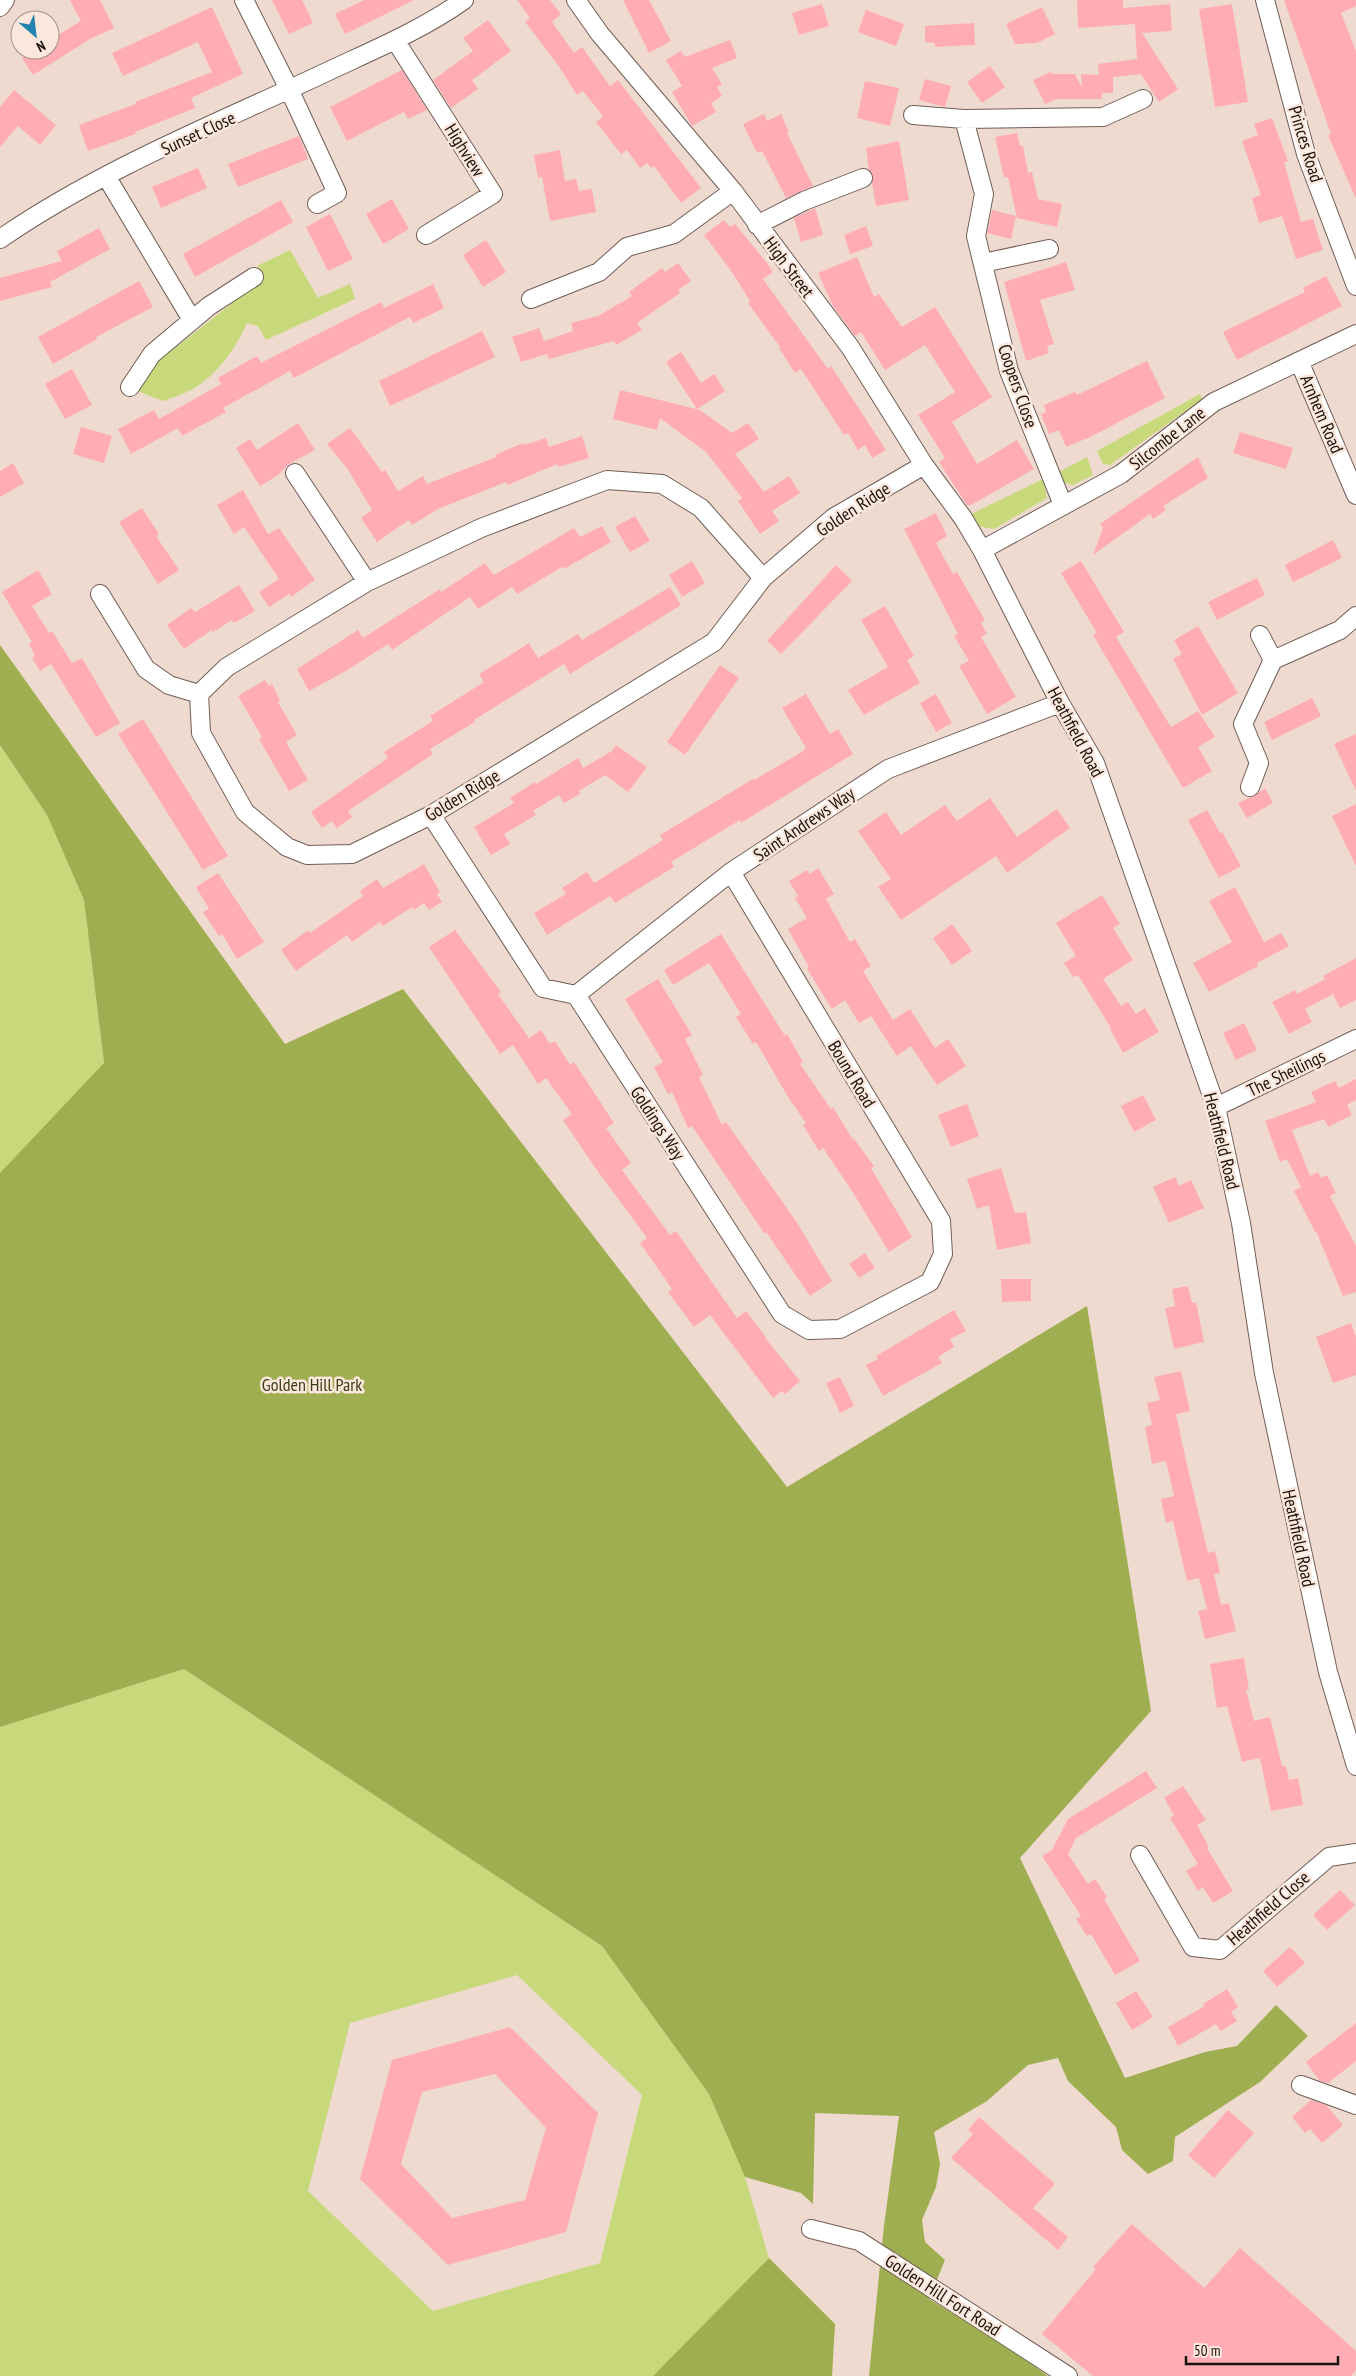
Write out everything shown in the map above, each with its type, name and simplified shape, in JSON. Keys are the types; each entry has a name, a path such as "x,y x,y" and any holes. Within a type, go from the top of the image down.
{"street":[{"path":"0,7 5,0"},
{"path":"244,0 337,193 317,204"},
{"name":"Sunset Close","path":"0,239 21,224 106,176 395,40 450,10 464,0"},
{"name":"High Street","path":"576,0 600,34 733,191 850,347 924,465 963,518 982,550"},
{"name":"Princes Road","path":"1265,0 1306,154 1356,286"},
{"name":"Highview","path":"395,40 493,194 426,235"},
{"path":"913,115 964,119 1103,117 1143,99"},
{"name":"Coopers Close","path":"964,119 984,194 976,236 1009,372 1063,505"},
{"path":"106,176 192,320"},
{"path":"757,225 804,201 863,178"},
{"path":"531,299 599,272 628,247 674,234 733,191"},
{"path":"983,263 1049,248"},
{"path":"130,387 152,354 209,306 254,277"},
{"name":"Silcombe Lane","path":"982,550 1121,474 1214,402 1356,334"},
{"name":"Arnhem Road","path":"1299,362 1356,495"},
{"name":"Golden Ridge","path":"199,694 202,733 245,812 287,847 307,855 352,854 431,816 714,642 763,578 833,518 924,465"},
{"path":"294,473 367,582"},
{"path":"100,594 146,669 169,684 199,694 227,668 367,582 481,528 607,480 662,484 701,508 763,578"},
{"name":"Heathfield Road","path":"982,550 1060,703 1096,763 1216,1107 1241,1222 1270,1402 1328,1672 1356,1766"},
{"path":"1250,787 1259,763 1243,724 1273,660 1340,630 1356,616"},
{"path":"1260,635 1273,660"},
{"name":"Saint Andrews Way","path":"576,995 731,872 888,769 1060,703"},
{"path":"431,816 544,988 576,995"},
{"name":"Bound Road","path":"731,872 940,1221 942,1254 930,1282"},
{"name":"Goldings Way","path":"576,995 782,1314 809,1330 840,1329 930,1282"},
{"name":"The Sheilings","path":"1216,1107 1356,1039"},
{"name":"Heathfield Close","path":"1140,1855 1193,1947 1220,1950 1329,1857 1356,1853"},
{"path":"1301,2085 1356,2106"},
{"name":"Golden Hill Fort Road","path":"811,2229 859,2241 1068,2376"}],"green space":[{"path":"290,250 318,298 350,284 355,299 266,340 258,326 247,323 237,342 218,369 202,383 186,392 163,401 135,390 152,364 264,278 257,266"},
{"path":"1200,394 1202,399 1110,465 1103,464 1097,451"},
{"path":"1087,457 1093,475 1073,485 1062,482 1059,472"},
{"path":"1043,479 1047,498 994,529 977,526 963,518"},
{"name":"Golden Hill Park","path":"0,645 285,1044 403,989 787,1487 1087,1306 1151,1711 1020,1858 1125,2078 1205,2052 1237,2046 1276,2005 1308,2036 1260,2082 1175,2137 1173,2161 1148,2174 1122,2150 1116,2127 1068,2081 1058,2058 1028,2065 987,2101 934,2132 940,2164 936,2187 922,2220 925,2242 945,2260 929,2299 1002,2343 1048,2376 869,2376 884,2225 899,2116 815,2113 813,2204 801,2193 745,2177 709,2094 602,1946 184,1669 0,1727 0,1173 104,1063 84,900 47,815 0,745"},
{"path":"0,745 47,815 84,900 104,1064 0,1173"},
{"path":"184,1669 602,1946 709,2094 745,2177 769,2258 653,2376 0,2376 0,1727","holes":["517,1975 642,2095 600,2263 433,2311 308,2191 350,2023"]},
{"path":"769,2258 835,2324 832,2376 653,2376"}],"building":[{"path":"70,0 100,0 114,28 90,39 60,58 60,34 81,21"},
{"path":"272,0 302,0 313,23 289,34"},
{"path":"364,0 414,0 345,34 335,14"},
{"path":"517,0 550,0 561,14 552,22 574,53 582,47 610,86 618,80 701,188 681,203 654,166 651,168 647,163 640,168 627,150 621,154 596,122 603,116 583,91 577,95 558,65 525,22 530,18"},
{"path":"623,0 649,0 671,41 649,53"},
{"path":"1077,0 1123,0 1123,8 1170,4 1172,31 1142,33 1178,89 1159,102 1141,74 1113,77 1113,93 1102,93 1102,99 1056,99 1045,104 1033,80 1051,72 1052,74 1075,74 1082,88 1081,74 1099,75 1098,64 1137,59 1135,24 1078,28"},
{"path":"1284,0 1356,0 1356,6 1341,13 1356,51 1356,199 1328,135 1331,134"},
{"path":"822,4 829,26 799,35 792,13"},
{"path":"1232,4 1248,102 1215,107 1199,9"},
{"path":"212,7 243,74 191,98 195,108 135,132 136,134 88,151 79,125 136,104 135,102 212,72 198,42 123,76 112,53"},
{"path":"1042,7 1055,34 1037,43 1015,44 1006,24"},
{"path":"866,10 904,24 896,46 858,32"},
{"path":"488,20 511,51 472,80 478,89 451,108 433,80 473,51 463,38"},
{"path":"974,23 975,45 935,47 935,43 925,42 925,26"},
{"path":"730,40 737,58 712,68 722,84 717,87 722,96 711,103 716,112 692,126 672,92 682,86 666,60 681,51 685,57"},
{"path":"23,60 57,60 33,75"},
{"path":"990,66 1005,87 982,103 967,82"},
{"path":"402,70 427,110 408,119 404,112 347,141 330,107"},
{"path":"925,79 951,86 945,107 919,100"},
{"path":"865,81 899,88 890,126 857,118"},
{"path":"14,90 56,125 40,145 18,126 0,147 0,107"},
{"path":"764,114 767,121 781,114 789,132 787,133 813,186 786,198 762,151 757,153 743,124"},
{"path":"1272,118 1288,161 1284,162 1301,222 1313,219 1323,250 1296,259 1282,216 1259,223 1252,198 1261,195 1242,141 1258,135 1254,124"},
{"path":"1017,133 1020,146 1023,146 1028,173 1032,172 1038,199 1062,204 1057,227 1017,218 1008,177 1004,178 995,137"},
{"path":"299,136 308,159 238,187 228,164"},
{"path":"899,141 909,200 876,206 872,183 873,175 869,170 866,148"},
{"path":"560,150 565,181 576,179 579,191 592,189 596,212 550,221 542,177 538,178 534,155"},
{"path":"198,168 207,188 161,208 152,187"},
{"path":"392,199 409,229 383,244 366,214"},
{"path":"281,200 293,222 195,277 183,254"},
{"path":"815,208 823,235 801,242 794,218"},
{"path":"992,210 1016,216 1011,239 987,233"},
{"path":"330,214 353,259 328,271 306,227"},
{"path":"724,220 730,227 735,224 767,263 773,272 763,279 828,369 831,366 886,450 872,458 865,445 858,450 848,433 844,435 801,369 795,373 780,347 748,303 750,301 732,272 704,235"},
{"path":"866,226 873,246 850,254 844,235"},
{"path":"99,228 110,249 50,282 52,287 0,301 0,278 62,261 57,251"},
{"path":"486,240 506,272 483,287 463,255"},
{"path":"857,257 874,297 879,294 902,327 935,307 992,397 952,422 977,464 1017,440 1034,469 971,505 967,505 939,462 945,458 918,415 955,392 925,345 885,370 861,332 855,336 833,306 818,273"},
{"path":"1066,262 1075,290 1040,300 1054,344 1047,346 1049,353 1026,361 1004,282"},
{"path":"678,263 691,281 678,290 680,293 637,323 642,330 616,345 614,341 549,359 547,354 521,362 512,337 539,328 544,341 573,331 571,323 598,316 632,296 629,292 662,268 665,272"},
{"path":"1326,276 1342,306 1237,360 1223,332 1305,292 1303,288"},
{"path":"139,281 153,307 96,337 97,339 53,364 38,337"},
{"path":"433,284 444,308 413,323 410,317 294,378 290,371 223,408 226,412 182,436 178,428 131,454 118,429 154,410 159,419 221,384 218,378 257,356 261,363 381,302 384,308"},
{"path":"482,331 495,357 390,406 379,381"},
{"path":"681,352 701,383 714,374 725,391 697,409 666,362"},
{"path":"1147,361 1165,398 1090,437 1066,447 1059,430 1049,434 1041,414 1046,412 1044,405 1075,392 1077,395"},
{"path":"72,369 92,405 65,419 45,384"},
{"path":"620,390 700,410 732,433 748,423 759,439 735,454 764,492 789,476 800,493 772,511 779,521 760,534 738,501 742,498 706,452 660,418 657,430 613,419"},
{"path":"298,423 315,450 289,464 277,476 260,486 236,448 250,439 257,450"},
{"path":"81,427 112,436 104,463 73,454"},
{"path":"350,428 382,472 385,470 398,491 423,476 427,484 496,457 495,455 523,443 524,445 546,438 549,447 582,436 589,458 558,467 557,464 508,485 506,482 438,509 412,525 409,520 377,542 361,518 372,510 347,468 327,444"},
{"path":"1240,432 1293,448 1286,469 1233,453"},
{"path":"1198,457 1208,478 1163,506 1166,510 1153,519 1150,514 1093,555 1103,528 1100,524"},
{"path":"13,463 24,483 0,497 0,471"},
{"path":"243,490 268,534 279,528 315,580 291,597 289,594 269,607 259,592 279,579 244,527 234,534 217,505"},
{"path":"142,508 159,534 156,536 179,570 158,584 119,522"},
{"path":"936,513 947,536 936,543 953,574 957,572 985,620 981,623 987,634 981,637 1016,697 987,714 959,666 969,661 954,636 958,634 904,529"},
{"path":"635,516 650,541 630,552 615,527"},
{"path":"602,526 611,542 564,569 562,567 517,594 512,587 478,609 470,597 392,650 388,644 346,671 309,691 297,669 358,630 363,638 440,589 441,592 485,563 494,575 574,528 580,537"},
{"path":"1333,540 1342,558 1293,582 1285,565"},
{"path":"692,561 705,583 682,597 669,575"},
{"path":"1081,561 1124,632 1116,637 1171,727 1198,711 1215,737 1198,747 1212,771 1183,788 1093,635 1097,633 1061,573"},
{"path":"836,565 852,581 781,654 767,641"},
{"path":"38,570 52,594 32,606 49,633 52,631 72,663 82,658 120,723 96,737 51,664 40,671 32,658 35,655 29,644 32,642 2,592"},
{"path":"1257,578 1265,595 1217,620 1208,602"},
{"path":"239,585 255,611 234,623 232,620 213,632 212,630 184,649 167,625 191,608 195,612"},
{"path":"670,587 681,605 570,674 564,664 474,720 475,722 430,749 433,754 348,811 352,817 337,828 332,821 322,828 311,812 388,758 384,752 433,721 430,716 484,682 479,674 529,643 538,658 578,634 582,640"},
{"path":"885,606 914,656 907,660 920,683 864,715 848,690 888,667 861,620"},
{"path":"1198,626 1238,693 1202,715 1173,659 1182,654 1174,640"},
{"path":"720,665 739,678 685,755 667,742"},
{"path":"265,680 269,686 272,684 280,701 278,702 297,735 286,742 308,780 289,791 259,739 262,737 238,696"},
{"path":"806,694 830,734 838,729 853,754 741,823 740,820 671,862 674,867 615,903 610,896 547,935 534,913 566,894 562,888 587,872 594,883 663,840 660,835 802,752 806,748 782,708"},
{"path":"936,694 952,723 936,732 920,703"},
{"path":"1312,698 1321,716 1272,740 1264,722"},
{"path":"143,719 228,856 203,870 118,734"},
{"path":"1356,734 1356,791 1334,744"},
{"path":"616,745 647,767 628,792 605,775 579,791 580,794 564,803 559,795 533,811 536,815 504,834 510,844 491,855 474,827 514,803 510,798 535,782 536,784 578,758 583,768 612,751"},
{"path":"1265,788 1273,803 1247,818 1238,803 1256,795"},
{"path":"990,798 1017,837 1057,809 1070,828 1007,873 996,856 901,920 878,887 891,879 858,831 886,812 901,835 945,805 957,821"},
{"path":"1356,804 1356,866 1332,816"},
{"path":"1207,810 1241,866 1219,878 1188,820"},
{"path":"424,864 440,892 437,894 442,902 429,910 424,903 414,910 412,907 383,926 380,922 352,942 347,935 296,971 281,950 308,930 310,933 363,896 360,891 377,879 383,888"},
{"path":"818,868 834,894 826,899 850,942 855,939 871,966 863,971 893,1020 910,1009 935,1048 948,1039 966,1066 937,1085 911,1046 897,1056 871,1016 859,1023 845,1000 832,1009 807,969 809,967 788,929 807,918 795,898 798,896 789,881 807,870 810,874"},
{"path":"218,873 264,942 237,959 222,934 219,936 203,912 209,909 196,887"},
{"path":"1235,887 1264,942 1281,933 1289,946 1257,963 1258,966 1209,992 1193,963 1232,942 1209,901"},
{"path":"1102,895 1120,924 1113,928 1133,960 1103,979 1121,1006 1128,1002 1136,1014 1145,1008 1159,1032 1123,1053 1111,1028 1078,975 1073,977 1064,963 1076,956 1056,923"},
{"path":"952,924 972,951 952,965 933,938"},
{"path":"455,930 501,992 498,994 529,1038 541,1030 550,1044 555,1041 570,1065 574,1062 614,1123 606,1128 631,1163 622,1170 670,1235 676,1231 737,1318 746,1311 800,1381 785,1394 782,1391 773,1398 710,1315 694,1327 668,1292 672,1289 640,1243 647,1238 563,1120 572,1114 546,1078 538,1084 513,1045 500,1054 429,947"},
{"path":"721,934 785,1036 787,1034 803,1062 800,1064 831,1109 833,1107 853,1140 874,1166 871,1168 912,1237 889,1252 823,1148 819,1151 803,1125 806,1123 788,1097 756,1042 753,1044 736,1017 741,1014 709,963 673,985 664,970"},
{"path":"1356,958 1356,1000 1340,1008 1333,994 1305,1009 1312,1022 1289,1034 1272,1002 1295,990 1297,994 1325,979 1323,976"},
{"path":"658,979 692,1035 685,1039 703,1075 699,1077 722,1125 726,1122 796,1221 832,1281 810,1296 766,1232 764,1233 692,1126 688,1128 672,1092 668,1094 654,1067 663,1062 625,999"},
{"path":"1244,1023 1257,1050 1236,1060 1223,1033"},
{"path":"1356,1079 1356,1100 1347,1105 1352,1115 1328,1127 1324,1119 1292,1130 1310,1176 1318,1172 1321,1178 1327,1175 1336,1193 1330,1196 1356,1246 1356,1292 1343,1296 1316,1231 1294,1191 1301,1187 1287,1159 1280,1162 1265,1121 1316,1102 1311,1092 1335,1081 1339,1088"},
{"path":"1143,1095 1156,1120 1134,1132 1121,1106"},
{"path":"967,1104 979,1136 951,1147 938,1115"},
{"path":"1001,1168 1015,1213 1026,1212 1031,1243 997,1250 989,1205 977,1209 967,1179"},
{"path":"1175,1177 1179,1186 1191,1180 1204,1208 1169,1223 1153,1187"},
{"path":"865,1253 875,1268 859,1278 849,1264"},
{"path":"1001,1279 1031,1279 1031,1301 1002,1302"},
{"path":"1188,1286 1192,1303 1196,1302 1204,1342 1174,1349 1165,1308 1175,1306 1172,1289"},
{"path":"954,1310 966,1331 950,1339 954,1347 938,1357 942,1363 883,1396 866,1365 878,1359 876,1356"},
{"path":"1351,1323 1356,1337 1356,1375 1333,1383 1316,1337"},
{"path":"1181,1371 1190,1411 1176,1414 1208,1553 1215,1551 1220,1573 1214,1574 1221,1605 1229,1603 1236,1631 1205,1639 1198,1611 1207,1609 1199,1578 1187,1581 1173,1521 1166,1523 1161,1499 1174,1496 1166,1461 1152,1464 1145,1427 1152,1425 1147,1403 1160,1400 1154,1377"},
{"path":"840,1377 854,1406 840,1413 826,1383"},
{"path":"1244,1658 1249,1690 1246,1690 1254,1721 1270,1717 1282,1766 1286,1766 1289,1780 1298,1778 1303,1805 1271,1811 1260,1758 1242,1762 1227,1706 1217,1708 1210,1664"},
{"path":"1146,1771 1157,1788 1076,1838 1068,1854 1088,1884 1095,1879 1107,1897 1104,1899 1140,1961 1115,1975 1091,1934 1087,1936 1076,1919 1081,1916 1042,1856 1052,1850 1068,1819"},
{"path":"1183,1786 1206,1820 1197,1825 1209,1847 1207,1848 1233,1891 1213,1903 1203,1887 1198,1891 1186,1871 1198,1864 1170,1818 1174,1815 1164,1798"},
{"path":"1340,1890 1355,1905 1327,1930 1313,1915"},
{"path":"1290,1947 1305,1963 1277,1987 1263,1971"},
{"path":"1227,1989 1238,2007 1231,2012 1237,2021 1221,2031 1216,2024 1178,2046 1168,2027 1205,2006 1203,2004"},
{"path":"1136,1991 1153,2017 1132,2030 1116,2003"},
{"path":"1356,2023 1356,2061 1328,2083 1320,2081 1306,2062"},
{"path":"510,2027 598,2113 566,2232 448,2265 360,2179 392,2060","holes":["495,2074 546,2128 525,2200 452,2218 401,2164 422,2092"]},
{"path":"1311,2100 1326,2105 1343,2125 1322,2143 1310,2129 1305,2133 1292,2117"},
{"path":"1228,2110 1254,2133 1214,2178 1188,2155"},
{"path":"979,2117 1055,2184 1033,2208 1068,2237 1058,2250 951,2158 973,2134 968,2130"},
{"path":"1132,2224 1204,2288 1240,2248 1356,2351 1356,2370 1351,2376 1093,2376 1042,2334 1096,2269 1093,2267"}]}
